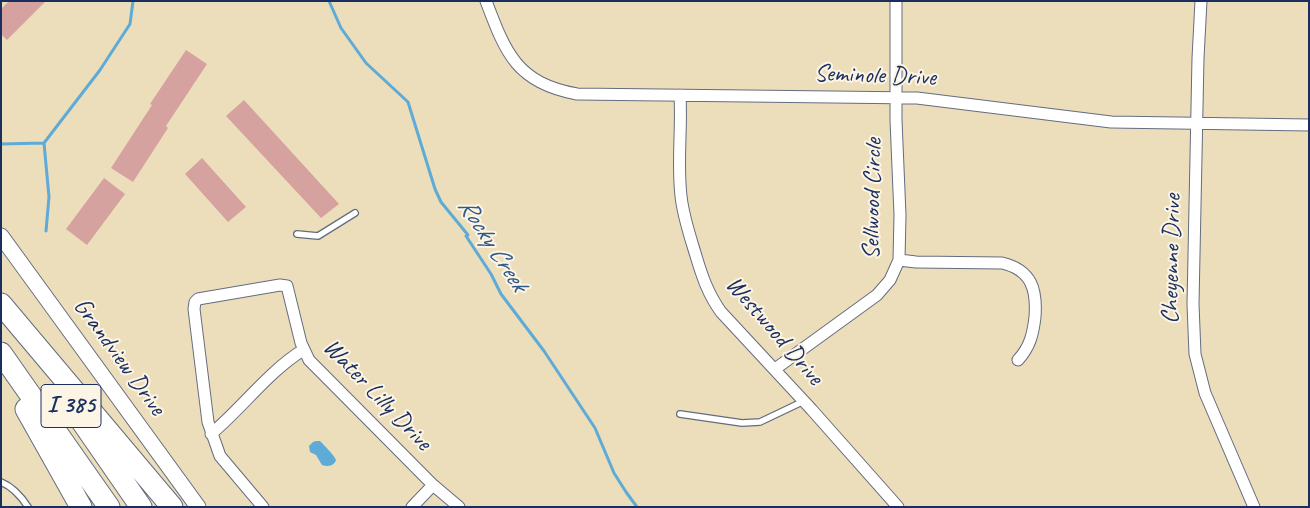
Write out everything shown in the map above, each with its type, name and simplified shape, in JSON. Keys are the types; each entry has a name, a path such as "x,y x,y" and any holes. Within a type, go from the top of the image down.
{"highway":[{"name":"I 385","path":"1,305 141,507"},
{"path":"1,305 172,507"},
{"name":"I 385","path":"1,352 109,507"},
{"path":"1,363 81,507"}],"street":[{"name":"Seminole Drive","path":"486,1 503,43 509,54 524,71 542,84 554,89 577,94 896,97 945,100 1110,122 1309,125"},
{"name":"Sellwood Circle","path":"775,369 877,295 890,280 899,260 900,215 896,97 896,1"},
{"name":"Cheyenne Drive","path":"1201,1 1192,304 1195,354 1205,393 1254,507"},
{"name":"Westwood Drive","path":"680,95 679,170 681,196 686,226 710,296 720,312 775,369 898,507"},
{"name":"Grandview Drive","path":"1,236 198,507"},
{"path":"899,260 916,262 1002,263 1014,266 1022,272 1034,289 1035,309 1031,341 1027,351 1018,360"},
{"name":"Water Lilly Drive","path":"263,507 220,456 211,434 194,309 198,299 280,285 287,286 303,350 309,360 433,485 460,507"},
{"path":"211,434 228,420 286,360 303,350"},
{"path":"412,507 433,485"}],"lane":[{"path":"297,234 318,236 356,213"},
{"path":"680,414 742,423 760,422 804,401"},
{"path":"1,482 9,485 28,507"}],"water":[{"path":"316,441 320,441 335,458 336,460 332,465 322,465 316,455 310,452 309,446"}],"building":[{"path":"9,1 46,1 7,40 1,34 1,9"},
{"path":"186,50 207,64 166,126 168,128 133,182 111,168"},
{"path":"244,100 339,204 321,218 226,116"},
{"path":"202,158 246,207 228,222 185,174"},
{"path":"104,178 125,194 87,245 66,229"}],"waterway":[{"path":"46,231 49,197 44,143 100,70 130,24 133,1"},
{"name":"Rocky Creek","path":"329,1 341,28 366,63 408,102 435,189 441,202 468,235 466,236 491,274 501,294 544,351 595,428 614,473 637,507"},
{"path":"1,144 44,143"}]}
